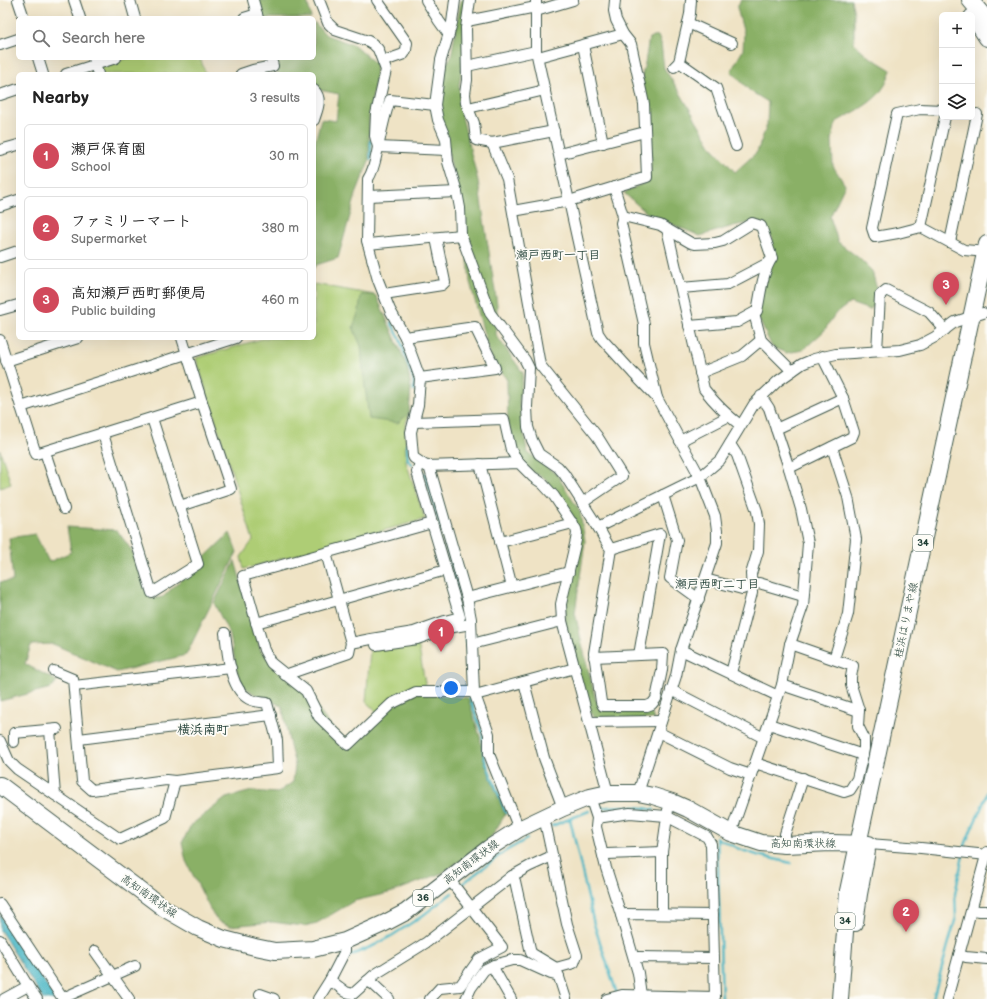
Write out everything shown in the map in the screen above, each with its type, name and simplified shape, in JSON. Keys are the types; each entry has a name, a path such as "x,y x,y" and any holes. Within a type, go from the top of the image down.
{"main road":[{"path":"958,0 968,12"},
{"path":"970,0 987,20"},
{"path":"975,21 987,38"},
{"name":"桂浜はりまや線","path":"840,999 848,891 863,843 977,315 986,249"},
{"name":"桂浜はりまや線","path":"977,315 987,296"},
{"name":"高知南環状線","path":"0,785 165,909 198,928 224,939 275,951 313,949 345,941 385,924 406,912 489,848 519,829 590,797 608,793 638,793 653,796 669,809 688,810 731,833 761,843 785,845 863,843"},
{"name":"桂浜はりまや線","path":"850,999 855,924 863,843"}],"street":[{"path":"18,0 23,16"},
{"path":"74,0 79,16"},
{"path":"253,0 258,16"},
{"path":"319,0 328,23 335,30 373,44 378,49 384,61 386,70 376,114 375,136 378,147"},
{"path":"377,0 406,44 404,54 384,61"},
{"path":"426,0 448,35"},
{"path":"455,0 452,23 441,60 435,105 438,120 446,139 448,162 457,192 460,208 461,235 490,313 525,360 529,368 527,408 528,427 532,440 539,454 558,467 564,474 611,549 594,653 594,657 601,702 603,706 647,706 652,704 656,699 662,670 663,654 594,657"},
{"path":"470,0 466,28 467,80 464,94 474,123 476,140 492,143 554,131"},
{"path":"467,22 536,6 574,0"},
{"path":"512,211 569,201 647,177 644,104 632,44 623,34 616,20 614,6 615,0"},
{"path":"691,0 688,23 676,65 716,88 736,146"},
{"path":"133,1 135,16"},
{"path":"536,6 537,54 598,333 633,374 657,398"},
{"path":"688,23 732,43"},
{"path":"467,66 583,45 623,34"},
{"path":"0,45 16,40"},
{"path":"583,45 603,143"},
{"path":"39,60 42,72"},
{"path":"73,72 111,60"},
{"path":"247,72 273,66 271,60"},
{"path":"253,70 259,72"},
{"path":"0,95 16,90"},
{"path":"468,108 545,90"},
{"path":"316,92 318,95 316,106"},
{"path":"435,105 390,100 384,116 371,175 368,180 367,241 378,280 390,310 405,337 420,378 418,405 411,432 412,456 425,464 519,463"},
{"path":"939,110 920,109 897,114 872,228 875,237 921,227 964,250 986,249"},
{"path":"950,242 979,114"},
{"path":"921,227 944,120"},
{"path":"559,154 645,132"},
{"path":"492,143 507,179 540,365 597,436 622,476 582,503"},
{"path":"0,150 16,145"},
{"path":"378,147 447,150"},
{"path":"614,187 624,216 621,223 644,324 644,343 657,398 700,477 715,516 717,531 717,543 638,793"},
{"path":"368,196 457,192"},
{"path":"0,206 16,201"},
{"path":"624,216 660,225 695,244 708,244 723,241 752,223 761,226 772,258 768,263 765,272 757,311 737,322 689,326"},
{"path":"667,229 704,389 711,398 740,425"},
{"path":"368,244 461,235"},
{"path":"384,294 442,285 446,282 436,238"},
{"path":"0,257 16,252"},
{"path":"681,288 728,284 768,263"},
{"path":"877,351 880,295 886,290 929,312 944,330"},
{"path":"0,310 16,306"},
{"path":"754,313 761,340 792,371"},
{"path":"598,527 700,477 720,460 740,425 761,396 778,381 814,358 836,354 900,350 920,345 935,337 955,322 977,315"},
{"path":"405,337 475,327 496,368 420,378"},
{"path":"0,340 36,454 202,402"},
{"path":"6,361 72,340"},
{"path":"180,506 231,489 183,340"},
{"path":"21,407 230,340"},
{"path":"700,373 742,356 761,340"},
{"path":"788,468 852,437 854,432 843,398 822,356"},
{"path":"529,368 540,365"},
{"path":"731,833 782,685 790,644 802,606 808,543 801,509 776,429 769,408 761,396"},
{"path":"776,429 843,398"},
{"path":"680,441 729,416"},
{"path":"103,434 152,592 198,564 152,418"},
{"path":"414,422 504,419 511,450 519,463 533,477 542,483 554,496 573,523 577,533 561,604 562,621 608,793"},
{"path":"730,444 738,455 757,511 759,524 758,551 751,574 752,593 731,674"},
{"path":"832,447 848,497 856,539 848,614 834,659"},
{"path":"45,452 64,509"},
{"path":"351,643 414,632 445,620 460,617 417,472 425,464"},
{"path":"425,464 467,598 471,624 475,694 489,734 489,754 519,829"},
{"path":"480,464 512,586"},
{"path":"663,495 677,540 670,578 699,599"},
{"path":"432,523 243,576 264,650 271,663 306,691 319,717 348,745 391,704 416,692 475,694 575,668"},
{"path":"500,542 573,523"},
{"path":"611,549 660,534 639,655"},
{"path":"285,675 349,653 351,643 326,553"},
{"path":"256,623 446,570"},
{"path":"467,598 569,572"},
{"path":"705,579 742,589 759,583 803,596"},
{"path":"472,644 562,621"},
{"path":"376,645 417,639 448,628 471,624"},
{"path":"54,671 73,679 82,782 92,790 166,780 174,781 278,768 277,740 267,703 249,699 242,694 234,683 225,633"},
{"path":"755,763 844,792 850,790 857,779 863,755 864,738 858,726 859,711 851,684 850,677 853,666 790,644"},
{"path":"682,650 778,696"},
{"path":"74,686 231,668"},
{"path":"524,682 544,758 563,808"},
{"path":"782,685 859,711"},
{"path":"671,690 764,738"},
{"path":"79,739 270,715"},
{"path":"589,722 661,721"},
{"path":"769,724 863,755"},
{"path":"14,742 14,734 54,729 55,795"},
{"path":"658,732 730,768 751,775"},
{"path":"0,741 9,761 17,769 120,839 165,818 174,781"},
{"path":"785,845 785,834 803,778"},
{"path":"590,797 597,818 596,826 606,868 638,973 641,994"},
{"path":"597,818 669,809 707,837 711,844 715,997 641,994 622,995 609,999"},
{"path":"662,914 662,852 669,809"},
{"path":"466,999 471,988 484,970 494,965 512,960 520,960 551,974 558,972 574,963 577,956 567,924 544,817"},
{"path":"863,843 971,854 987,854 959,956 949,999"},
{"path":"603,855 662,852"},
{"path":"330,980 346,992 353,994 374,975 427,942 512,876 552,856"},
{"path":"512,876 515,881 531,953 558,972 566,999"},
{"path":"430,999 440,988 460,986 479,959 502,947 449,879"},
{"path":"0,904 63,999 135,966"},
{"path":"972,910 987,911"},
{"path":"621,915 713,915"},
{"path":"0,940 37,999"},
{"path":"318,999 345,951 345,941"},
{"path":"95,951 129,999"},
{"path":"959,956 987,959"},
{"path":"634,958 714,958"},
{"path":"494,965 495,971 511,999"},
{"path":"367,981 374,985 389,999"},
{"path":"4,999 28,986"},
{"path":"260,994 274,999"}],"green space":[{"path":"258,0 307,0 311,16 262,16"},
{"path":"461,0 465,0 465,49 459,85 462,117 478,181 497,304 496,335 523,373 519,402 527,452 557,475 580,512 585,541 575,613 596,701 648,706 654,719 599,721 584,706 565,647 565,604 573,546 572,521 546,479 517,464 508,428 507,380 490,356 470,282 465,230 437,100 440,73 451,57"},
{"path":"741,0 851,0 854,13 854,43 868,56 891,70 885,85 876,97 857,111 836,122 832,140 833,166 845,185 830,217 838,242 860,259 872,271 879,297 870,310 850,303 835,314 824,331 803,350 786,353 772,347 756,313 772,237 754,222 733,226 700,236 648,214 624,193 649,180 651,163 649,104 640,84 649,38 658,36 661,44 664,68 712,147 735,172 757,152 767,125 768,102 750,91 731,71 743,50 744,34 737,8"},
{"path":"316,24 326,35 354,45 376,64 375,83 369,114 369,161 357,191 338,258 316,265 316,138 321,119 336,121 339,94 316,89 316,72 278,72 274,60 316,60"},
{"path":"122,60 201,60 205,72 102,72 100,67"},
{"path":"316,284 375,295 405,361 409,413 405,426 406,462 425,519 244,569 241,557 253,540 196,358 258,340 316,340"},
{"path":"361,295 375,295 377,297 407,366 411,388 409,413 398,423 369,419 361,346 353,327 359,311"},
{"path":"0,450 11,484 0,488"},
{"path":"67,527 117,530 132,551 146,590 151,599 163,597 230,533 237,552 186,655 117,672 53,644 31,645 25,664 57,681 51,688 0,701 0,582 13,581 9,538 35,534 49,562 71,552"},
{"path":"235,561 261,651 305,692 348,749 391,705 417,693 468,698 480,737 483,758 505,815 488,842 442,873 393,892 354,901 317,923 304,926 272,922 230,926 218,921 212,913 186,861 182,843 191,825 226,798 252,791 277,793 293,782 295,765 282,706 256,695 243,686 237,672 230,635 214,603"},
{"path":"418,643 426,689 378,713 366,702 370,650"}],"water":[{"path":"0,914 55,999 43,999 0,930"}],"waterway":[{"path":"371,140 371,159"},
{"path":"391,322 400,339 413,378 414,390"},
{"path":"407,442 408,460 412,464"},
{"path":"425,473 461,598 464,614"},
{"path":"466,631 469,688"},
{"path":"470,698 483,735 484,757 506,813"},
{"path":"964,850 987,792"},
{"path":"600,808 627,806 654,810"},
{"path":"552,826 589,811"},
{"path":"570,819 594,924 617,994"},
{"path":"716,837 739,849 791,863"},
{"path":"717,838 722,999"},
{"path":"461,885 504,852 527,839"},
{"path":"933,999 956,917 955,894 963,855"},
{"path":"340,971 349,956 375,945 393,935 422,916 452,893"}],"place":[{"name":"高知瀬戸西町郵便局","path":"946,305"},
{"name":"瀬戸保育園","path":"441,652"},
{"name":"ファミリーマート","path":"906,932"}],"district":[{"name":"瀬戸西町一丁目","path":"558,255"},
{"name":"瀬戸西町二丁目","path":"717,584"},
{"name":"横浜南町","path":"203,730"}]}
